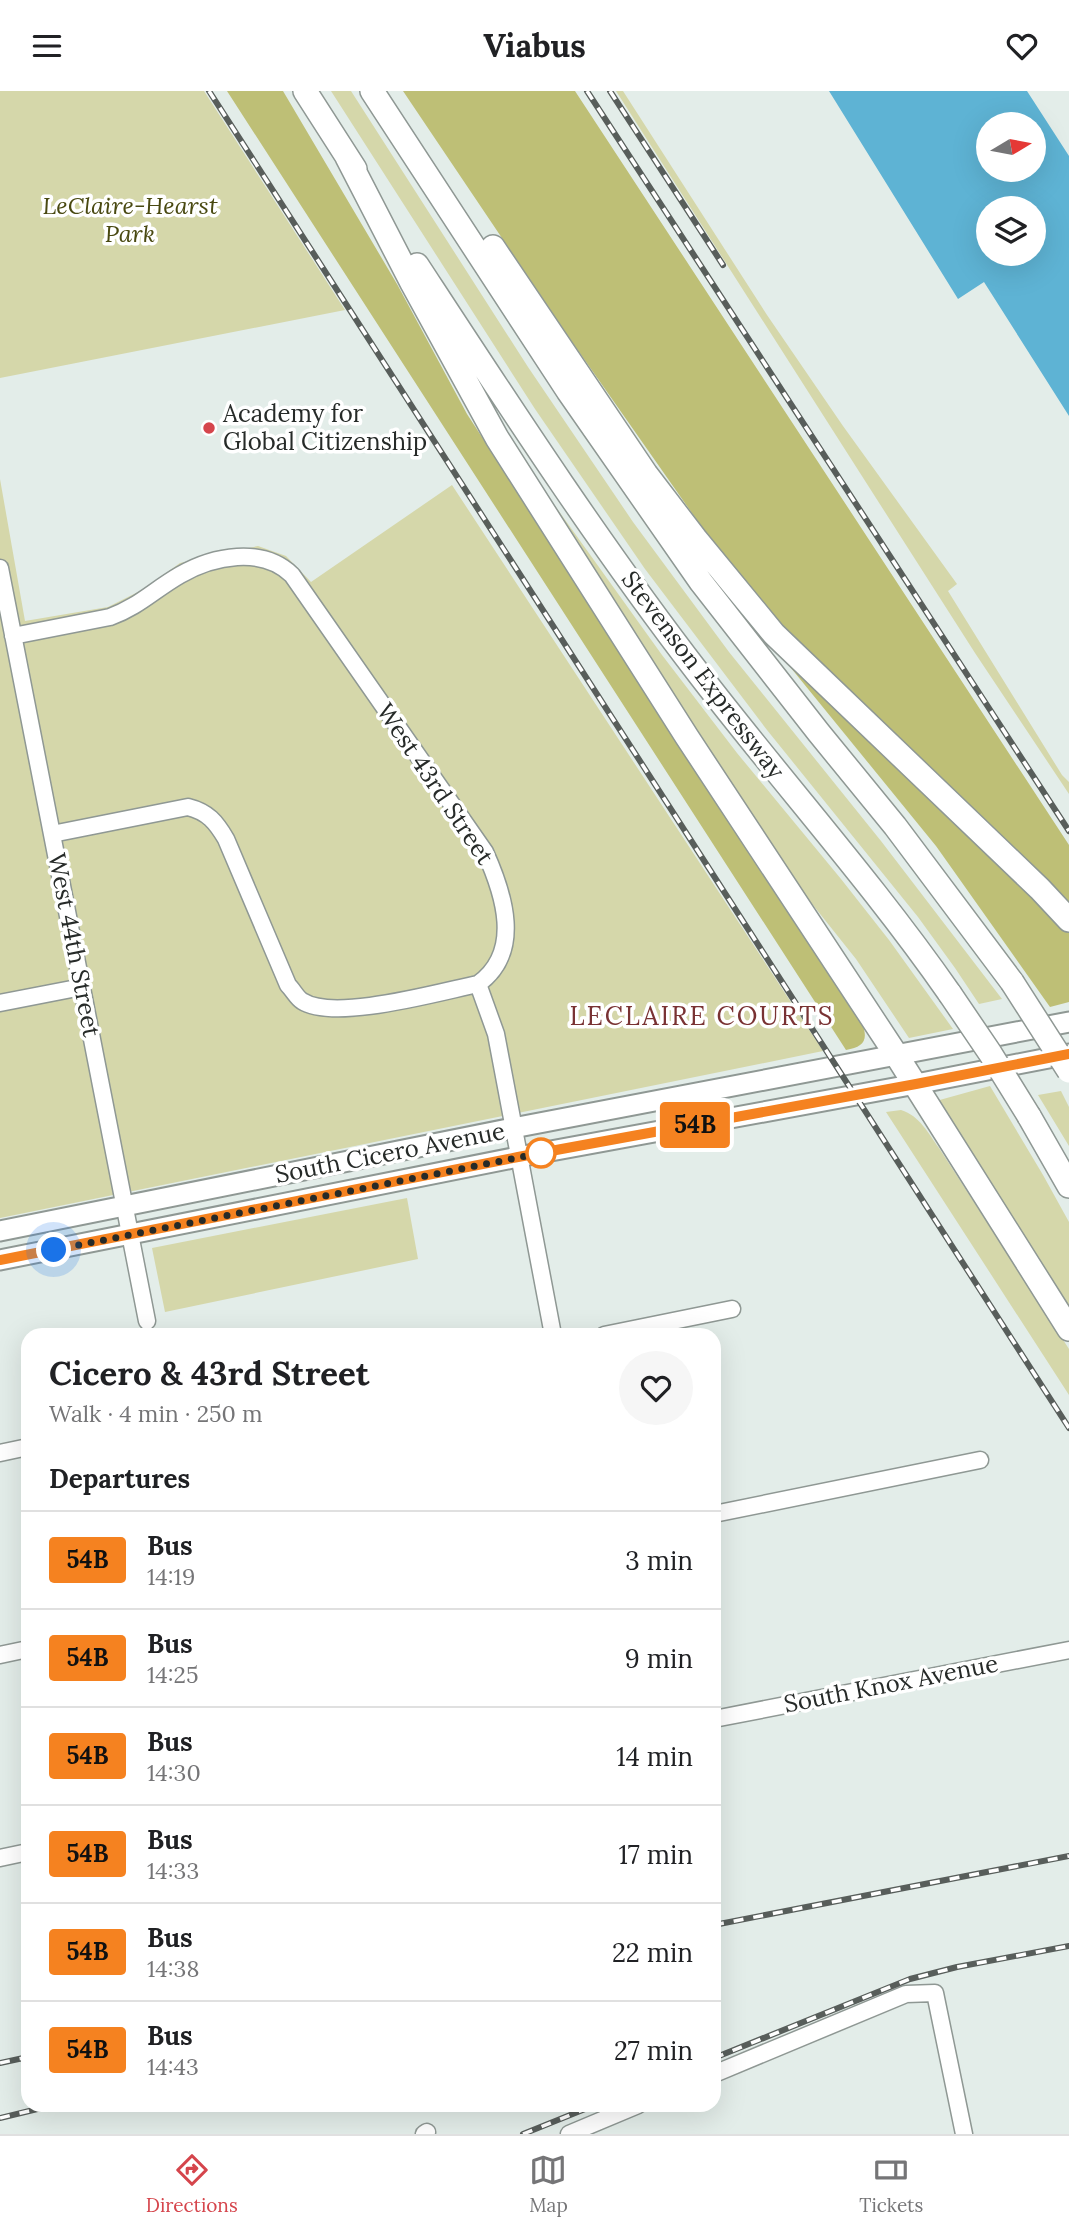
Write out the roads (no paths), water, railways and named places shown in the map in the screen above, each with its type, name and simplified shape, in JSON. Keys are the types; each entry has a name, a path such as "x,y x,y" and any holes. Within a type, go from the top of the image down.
{"highway":[{"path":"305,91 347,157 497,438 687,737 898,1055 1069,1329"},
{"path":"372,91 568,391 701,582 818,733 904,837 1012,982 1069,1071"},
{"path":"386,112 462,202 646,474 739,593 774,633 1069,920"},
{"name":"Stevenson Expressway","path":"347,157 553,472 613,557 698,673 907,932 990,1053 1069,1186"}],"main road":[{"name":"South Cicero Avenue","path":"0,1231 513,1128 1069,1023"},
{"name":"South Cicero Avenue","path":"0,1261 518,1157 1069,1054"}],"street":[{"name":"West 43rd Street","path":"13,636 122,613 137,606 162,586 192,568 225,559 242,556 270,559 283,565 485,852 494,871 507,932 496,964 488,977 478,984"},
{"name":"West 44th Street","path":"0,568 5,620 13,636 147,1321"},
{"path":"52,834 188,807 202,811 217,822 226,839 288,985 301,1001 318,1008 351,1009 478,984 496,1034 552,1328"},
{"path":"0,1003 82,987"},
{"path":"638,1328 732,1309"},
{"path":"0,1453 21,1448"},
{"path":"721,1513 980,1460"},
{"path":"0,1655 21,1650"},
{"name":"South Knox Avenue","path":"721,1718 1069,1650"},
{"path":"0,1858 21,1854"},
{"path":"721,2071 906,1994 935,1993 964,2134"},
{"path":"569,2134 621,2112"}],"water":[{"path":"829,91 1027,91 1041,112 976,112 976,182 1046,182 1046,120 1069,156 1069,416 984,282 958,299"}],"railway":[{"path":"209,91 1069,1428"},
{"path":"587,91 1069,831"},
{"path":"610,91 723,265"},
{"path":"721,1924 1069,1856"},
{"path":"721,2055 910,1979 957,1967 1069,1946"},
{"path":"0,2063 21,2058"},
{"path":"0,2118 25,2112"},
{"path":"523,2134 578,2112"}],"place":[{"name":"Academy for Global Citizenship","path":"209,428"}],"district":[{"name":"LECLAIRE COURTS","path":"702,1016"}],"park label":[{"name":"LeClaire-Hearst Park","path":"130,220"}]}
